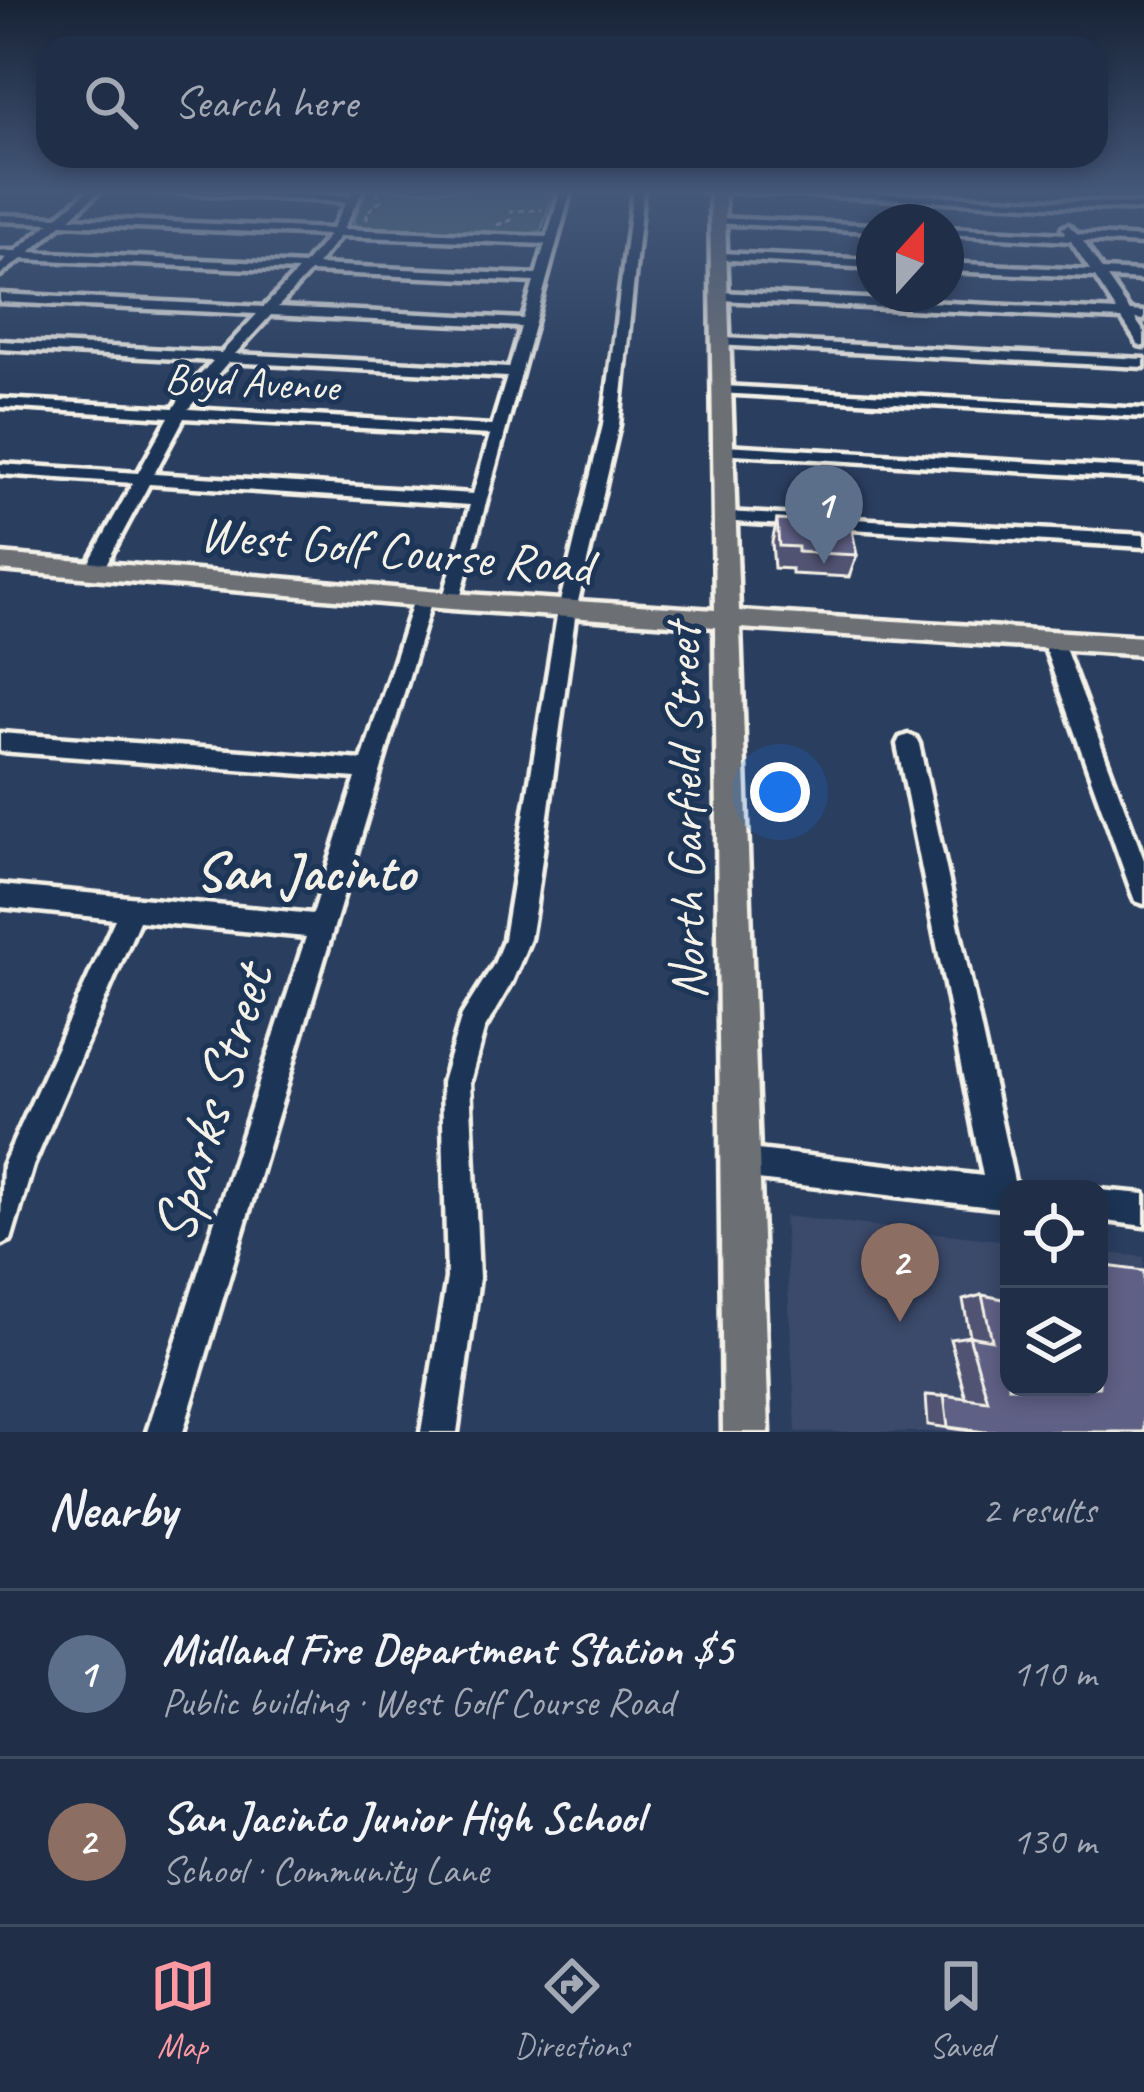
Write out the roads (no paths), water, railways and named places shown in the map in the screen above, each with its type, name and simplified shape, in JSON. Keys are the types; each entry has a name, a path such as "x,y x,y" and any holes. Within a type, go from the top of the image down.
{"main road":[{"name":"North Garfield Street","path":"719,257 746,1432"},
{"name":"West Golf Course Road","path":"0,562 567,610 1144,646"}],"street":[{"path":"60,257 540,279"},
{"path":"95,568 188,396 318,257"},
{"name":"Sparks Street","path":"165,1432 370,770 479,500 546,257"},
{"path":"439,1432 463,1278 456,1082 472,1025 503,973 517,938 552,736 567,610 611,424 630,257"},
{"path":"719,257 856,263"},
{"path":"1087,257 1144,343"},
{"path":"964,268 1144,276"},
{"path":"720,296 1144,316"},
{"path":"0,298 529,323"},
{"path":"722,342 1144,363"},
{"path":"0,345 514,373"},
{"path":"723,390 1144,413"},
{"name":"Boyd Avenue","path":"0,403 500,430"},
{"path":"724,450 1144,474"},
{"path":"0,469 479,500"},
{"path":"725,517 1144,541"},
{"path":"1052,640 1144,893"},
{"path":"0,742 370,770"},
{"path":"908,744 1002,1180"},
{"path":"0,896 322,927"},
{"path":"0,1228 18,1165 132,909"},
{"path":"740,1163 1000,1193"},
{"path":"1108,1206 1144,1210"}],"place":[{"name":"Midland Fire Department Station $5","path":"824,564"},
{"name":"San Jacinto Junior High School","path":"900,1322"}],"district":[{"name":"San Jacinto","path":"305,871"}]}
